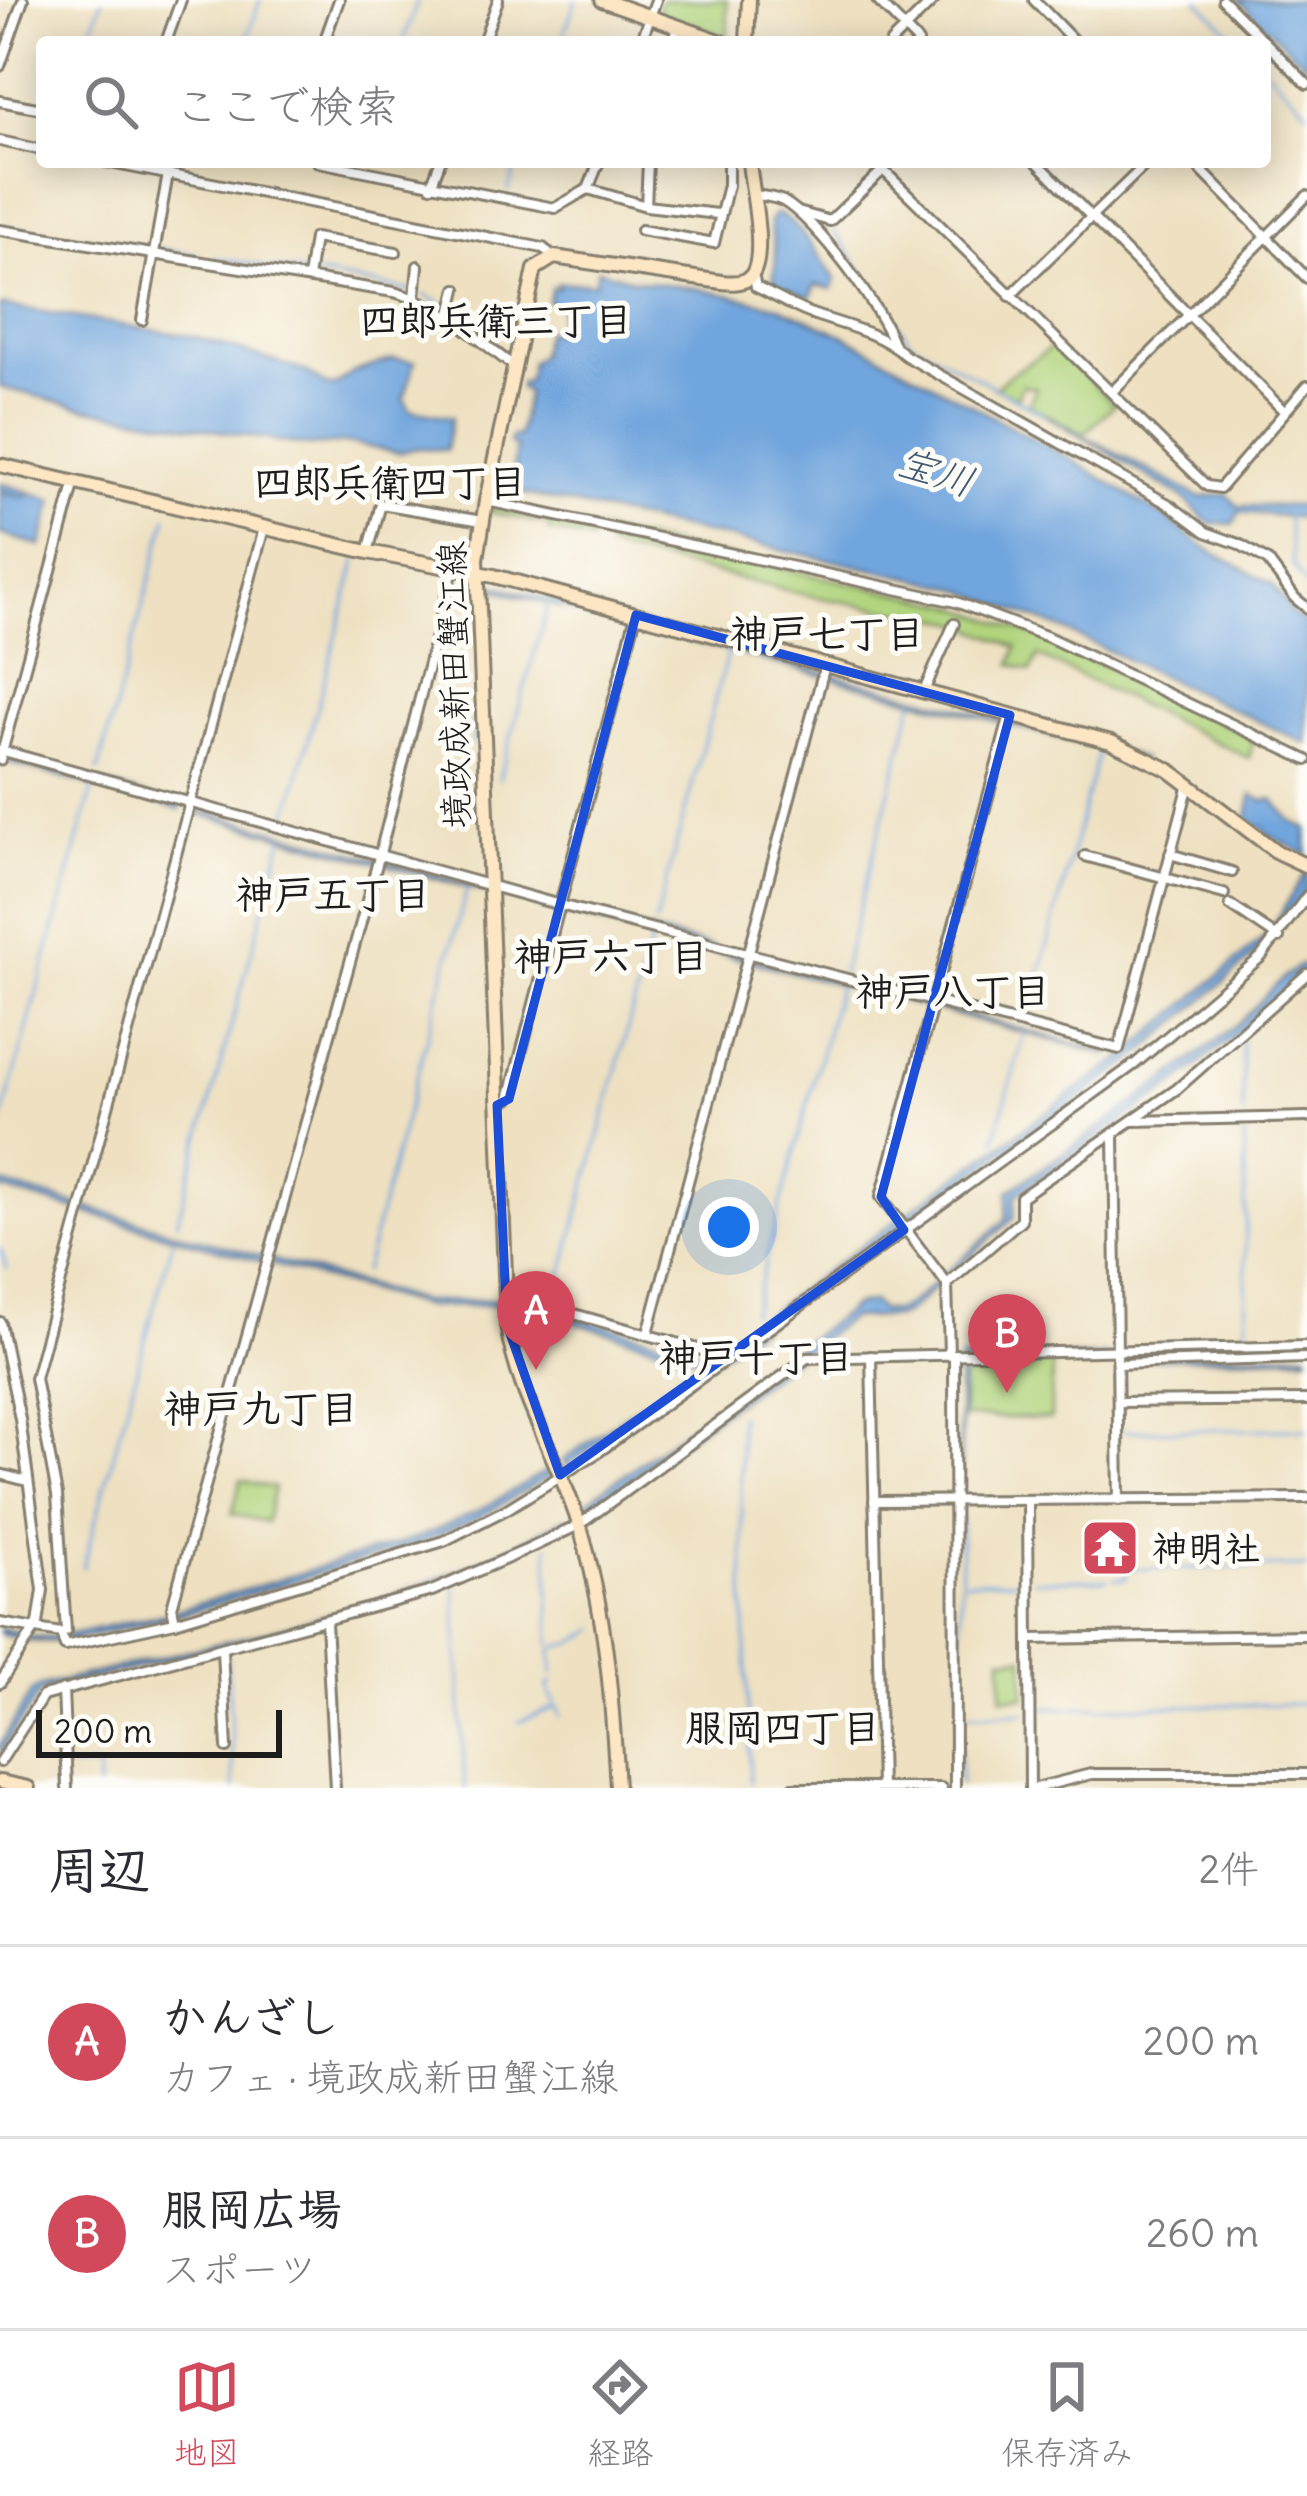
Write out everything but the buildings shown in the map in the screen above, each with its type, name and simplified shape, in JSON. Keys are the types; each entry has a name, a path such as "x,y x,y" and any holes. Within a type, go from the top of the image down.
{"main road":[{"path":"602,0 704,36"},
{"path":"747,36 749,0"},
{"path":"554,257 722,282 746,280 753,275 758,238 749,168"},
{"name":"境政成新田蟹江線","path":"554,257 535,269 482,521 477,573 497,1105 507,1310 515,1362 579,1525 606,1640 617,1788"},
{"path":"0,465 477,573 634,621 823,671 924,692 1009,720 1111,742 1190,783 1277,852 1307,866"},
{"path":"0,1782 28,1788"}],"street":[{"path":"0,66 23,0"},
{"path":"168,36 181,0"},
{"path":"326,36 339,0"},
{"path":"485,36 498,0"},
{"path":"643,36 656,0"},
{"path":"877,0 912,36"},
{"path":"897,36 934,0"},
{"path":"1034,0 1069,36"},
{"path":"1223,0 1259,36"},
{"path":"675,36 678,27"},
{"path":"1271,48 1307,84"},
{"path":"0,100 36,108"},
{"path":"0,141 36,149"},
{"path":"136,168 543,248 554,257"},
{"path":"351,168 555,208 588,189 596,168"},
{"path":"432,183 438,168"},
{"path":"646,206 648,168"},
{"path":"641,230 715,243 728,168"},
{"path":"881,168 1207,486 1220,488 1307,386"},
{"path":"1043,168 1283,410"},
{"path":"1010,296 1142,168"},
{"path":"1199,168 1307,278"},
{"path":"797,212 830,221 883,170"},
{"path":"142,320 168,174"},
{"path":"588,189 646,206 718,214"},
{"path":"752,194 779,199 797,212 867,296 895,346"},
{"path":"1112,392 1307,196"},
{"path":"0,230 415,297 451,314 515,367"},
{"path":"308,278 314,238 396,252"},
{"path":"415,297 418,266"},
{"path":"753,275 756,287 895,346 1133,484 1205,532 1257,554 1307,608"},
{"path":"451,314 457,289"},
{"path":"74,484 1,754 378,858 488,883 559,908 1119,1049 1190,783"},
{"path":"486,501 956,602 1048,637 1307,760"},
{"path":"368,552 381,504 482,521"},
{"path":"62,1637 66,1631 61,1526 34,1378 264,528"},
{"path":"174,1616 453,570"},
{"path":"497,1105 508,1100 634,621"},
{"path":"924,692 955,624"},
{"path":"648,1333 823,671"},
{"path":"955,1788 956,1498 944,1281 881,1198 1009,720"},
{"path":"1169,854 1232,872"},
{"path":"1085,856 1224,894"},
{"path":"0,1623 30,1636 62,1637 174,1616 444,1541 507,1509 597,1454 1136,1064 1236,981 1307,896"},
{"path":"1230,905 1274,935"},
{"path":"944,1281 1021,1220 1021,1197 1177,1089 1307,974"},
{"path":"1131,1121 1307,1118"},
{"path":"1114,1133 1119,1500"},
{"path":"506,1294 705,1351"},
{"path":"0,1322 43,1589 41,1618 0,1683"},
{"path":"0,1762 38,1699 432,1591 579,1525 798,1363 818,1356 1307,1346"},
{"path":"871,1355 881,1787"},
{"path":"1118,1364 1307,1358"},
{"path":"13,1384 34,1378"},
{"path":"1118,1402 1307,1400"},
{"path":"0,1474 27,1481"},
{"path":"874,1501 1307,1498"},
{"path":"1028,1502 1033,1788 1091,1774 1307,1774"},
{"path":"326,1622 334,1788"},
{"path":"1029,1639 1307,1635"},
{"path":"222,1650 227,1748"},
{"path":"63,1690 68,1788"},
{"path":"792,1788 940,1788"}],"highlighted area":[{"path":"636,615 1010,715 881,1197 904,1230 560,1475 507,1325 497,1105 509,1099"}],"green space":[{"path":"661,0 727,0 728,36 725,36 657,12"},
{"path":"1054,345 1114,405 1084,434 1029,405 1036,388 1022,385 1017,398 995,388"},
{"path":"489,506 954,605 1073,650 1254,739 1249,758 1038,656 1031,671 1011,664 1017,647 957,622 816,597 608,548 609,536 594,534 592,540 549,531 547,524 488,512"},
{"path":"1052,1361 1051,1419 963,1417 963,1363"},
{"path":"241,1480 274,1488 266,1522 232,1514"},
{"path":"1002,1657 1024,1657 1025,1697 1002,1697"}],"water":[{"path":"1238,0 1307,0 1307,66"},
{"path":"775,213 809,242 836,280 832,289 816,285 810,298 773,282 776,259 770,222"},
{"name":"宝川","path":"598,269 778,306 845,336 1072,460 1206,548 1273,585 1293,615 1307,624 1307,744 1057,627 955,587 510,491 516,448 509,443 512,436 518,437 527,392 520,389 520,382 527,382 545,331 556,333 562,308 548,302 552,287 595,283"},
{"path":"0,305 197,337 305,371 326,385 335,386 354,372 393,359 415,361 404,399 410,410 452,417 446,450 418,448 398,453 349,443 308,446 83,408 0,387"},
{"path":"1042,413 1199,497 1227,494 1238,506 1307,506 1307,518 1239,512 1234,524 1209,523 1182,497"},
{"path":"0,483 54,500 41,546 0,534 1,492 27,498 1,490"},
{"path":"494,585 1144,760 544,603 493,589"},
{"path":"8,758 181,805 180,810 6,762"},
{"path":"1252,795 1272,799 1292,821 1307,829 1307,855 1248,818"},
{"path":"196,809 481,887 481,891 195,813"},
{"path":"1307,871 1302,896 1269,943 1135,1059 566,1466 563,1460 1125,1056 1267,935"},
{"path":"503,892 1109,1052 503,897"},
{"path":"1307,963 1307,969 1269,1007 1174,1085 1016,1195 1014,1218 909,1311 899,1317 850,1318 585,1513 581,1506 855,1305 872,1302 881,1311 898,1311 918,1297 1006,1219 1009,1191 1182,1068"},
{"path":"0,1183 424,1302 513,1299 700,1351 696,1357 514,1305 425,1307 0,1189"},
{"path":"1307,1352 1307,1356 963,1363 960,1494 958,1361 962,1359"},
{"path":"547,1471 550,1476 482,1516 418,1544 187,1613 65,1642 0,1634 0,1628 34,1637 59,1637 171,1612 417,1538 478,1511"},
{"path":"566,1517 568,1522 506,1553 376,1603 40,1692 0,1754 0,1745 38,1687 377,1600 506,1549"}],"waterway":[{"path":"89,36 102,0"},
{"path":"248,36 260,0"},
{"path":"405,36 418,0"},
{"path":"563,36 576,0"},
{"path":"1198,0 1234,36"},
{"path":"1271,74 1307,110"},
{"path":"508,190 516,168"},
{"path":"5,226 51,233"},
{"path":"833,229 910,341 1042,413"},
{"path":"85,238 113,243"},
{"path":"124,244 148,247"},
{"path":"161,249 199,255"},
{"path":"215,258 264,266"},
{"path":"272,268 304,273"},
{"path":"313,274 411,291"},
{"path":"424,295 445,305"},
{"path":"1287,515 1293,565 1307,586"},
{"path":"98,771 167,517"},
{"path":"286,822 357,560"},
{"path":"499,779 548,604"},
{"path":"655,924 728,651"},
{"path":"842,973 914,700"},
{"path":"451,719 473,726 473,743"},
{"path":"1028,1020 1099,749"},
{"path":"0,1128 93,786"},
{"path":"177,1222 283,838"},
{"path":"364,1272 467,889"},
{"path":"555,1303 652,936"},
{"path":"752,1313 839,985"},
{"path":"995,1139 1024,1034"},
{"path":"1242,1040 1243,1115"},
{"path":"1244,1124 1247,1342"},
{"path":"83,1567 172,1241"},
{"path":"0,1248 7,1269"},
{"path":"739,1415 750,1782"},
{"path":"1123,1431 1307,1429"},
{"path":"960,1784 961,1505"},
{"path":"548,1545 551,1644"},
{"path":"1114,1579 1126,1579 1126,1569 1307,1567"},
{"path":"1033,1580 1107,1580"},
{"path":"965,1581 1022,1581"},
{"path":"455,1587 465,1788"},
{"path":"556,1647 596,1629"},
{"path":"552,1648 553,1674"},
{"path":"227,1656 234,1788"},
{"path":"553,1682 547,1686 561,1716"},
{"path":"1034,1708 1307,1704"},
{"path":"519,1722 556,1707"},
{"path":"966,1713 1024,1713"},
{"path":"71,1768 98,1767 98,1788"}],"place":[{"name":"かんざし","path":"536,1370"},
{"name":"服岡広場","path":"1007,1393"},
{"name":"神明社","path":"1110,1548"}],"district":[{"name":"四郎兵衛三丁目","path":"496,320"},
{"name":"四郎兵衛四丁目","path":"390,482"},
{"name":"神戸七丁目","path":"827,633"},
{"name":"神戸五丁目","path":"333,894"},
{"name":"神戸六丁目","path":"611,956"},
{"name":"神戸八丁目","path":"953,991"},
{"name":"神戸十丁目","path":"756,1357"},
{"name":"神戸九丁目","path":"261,1408"},
{"name":"服岡四丁目","path":"783,1727"}]}
